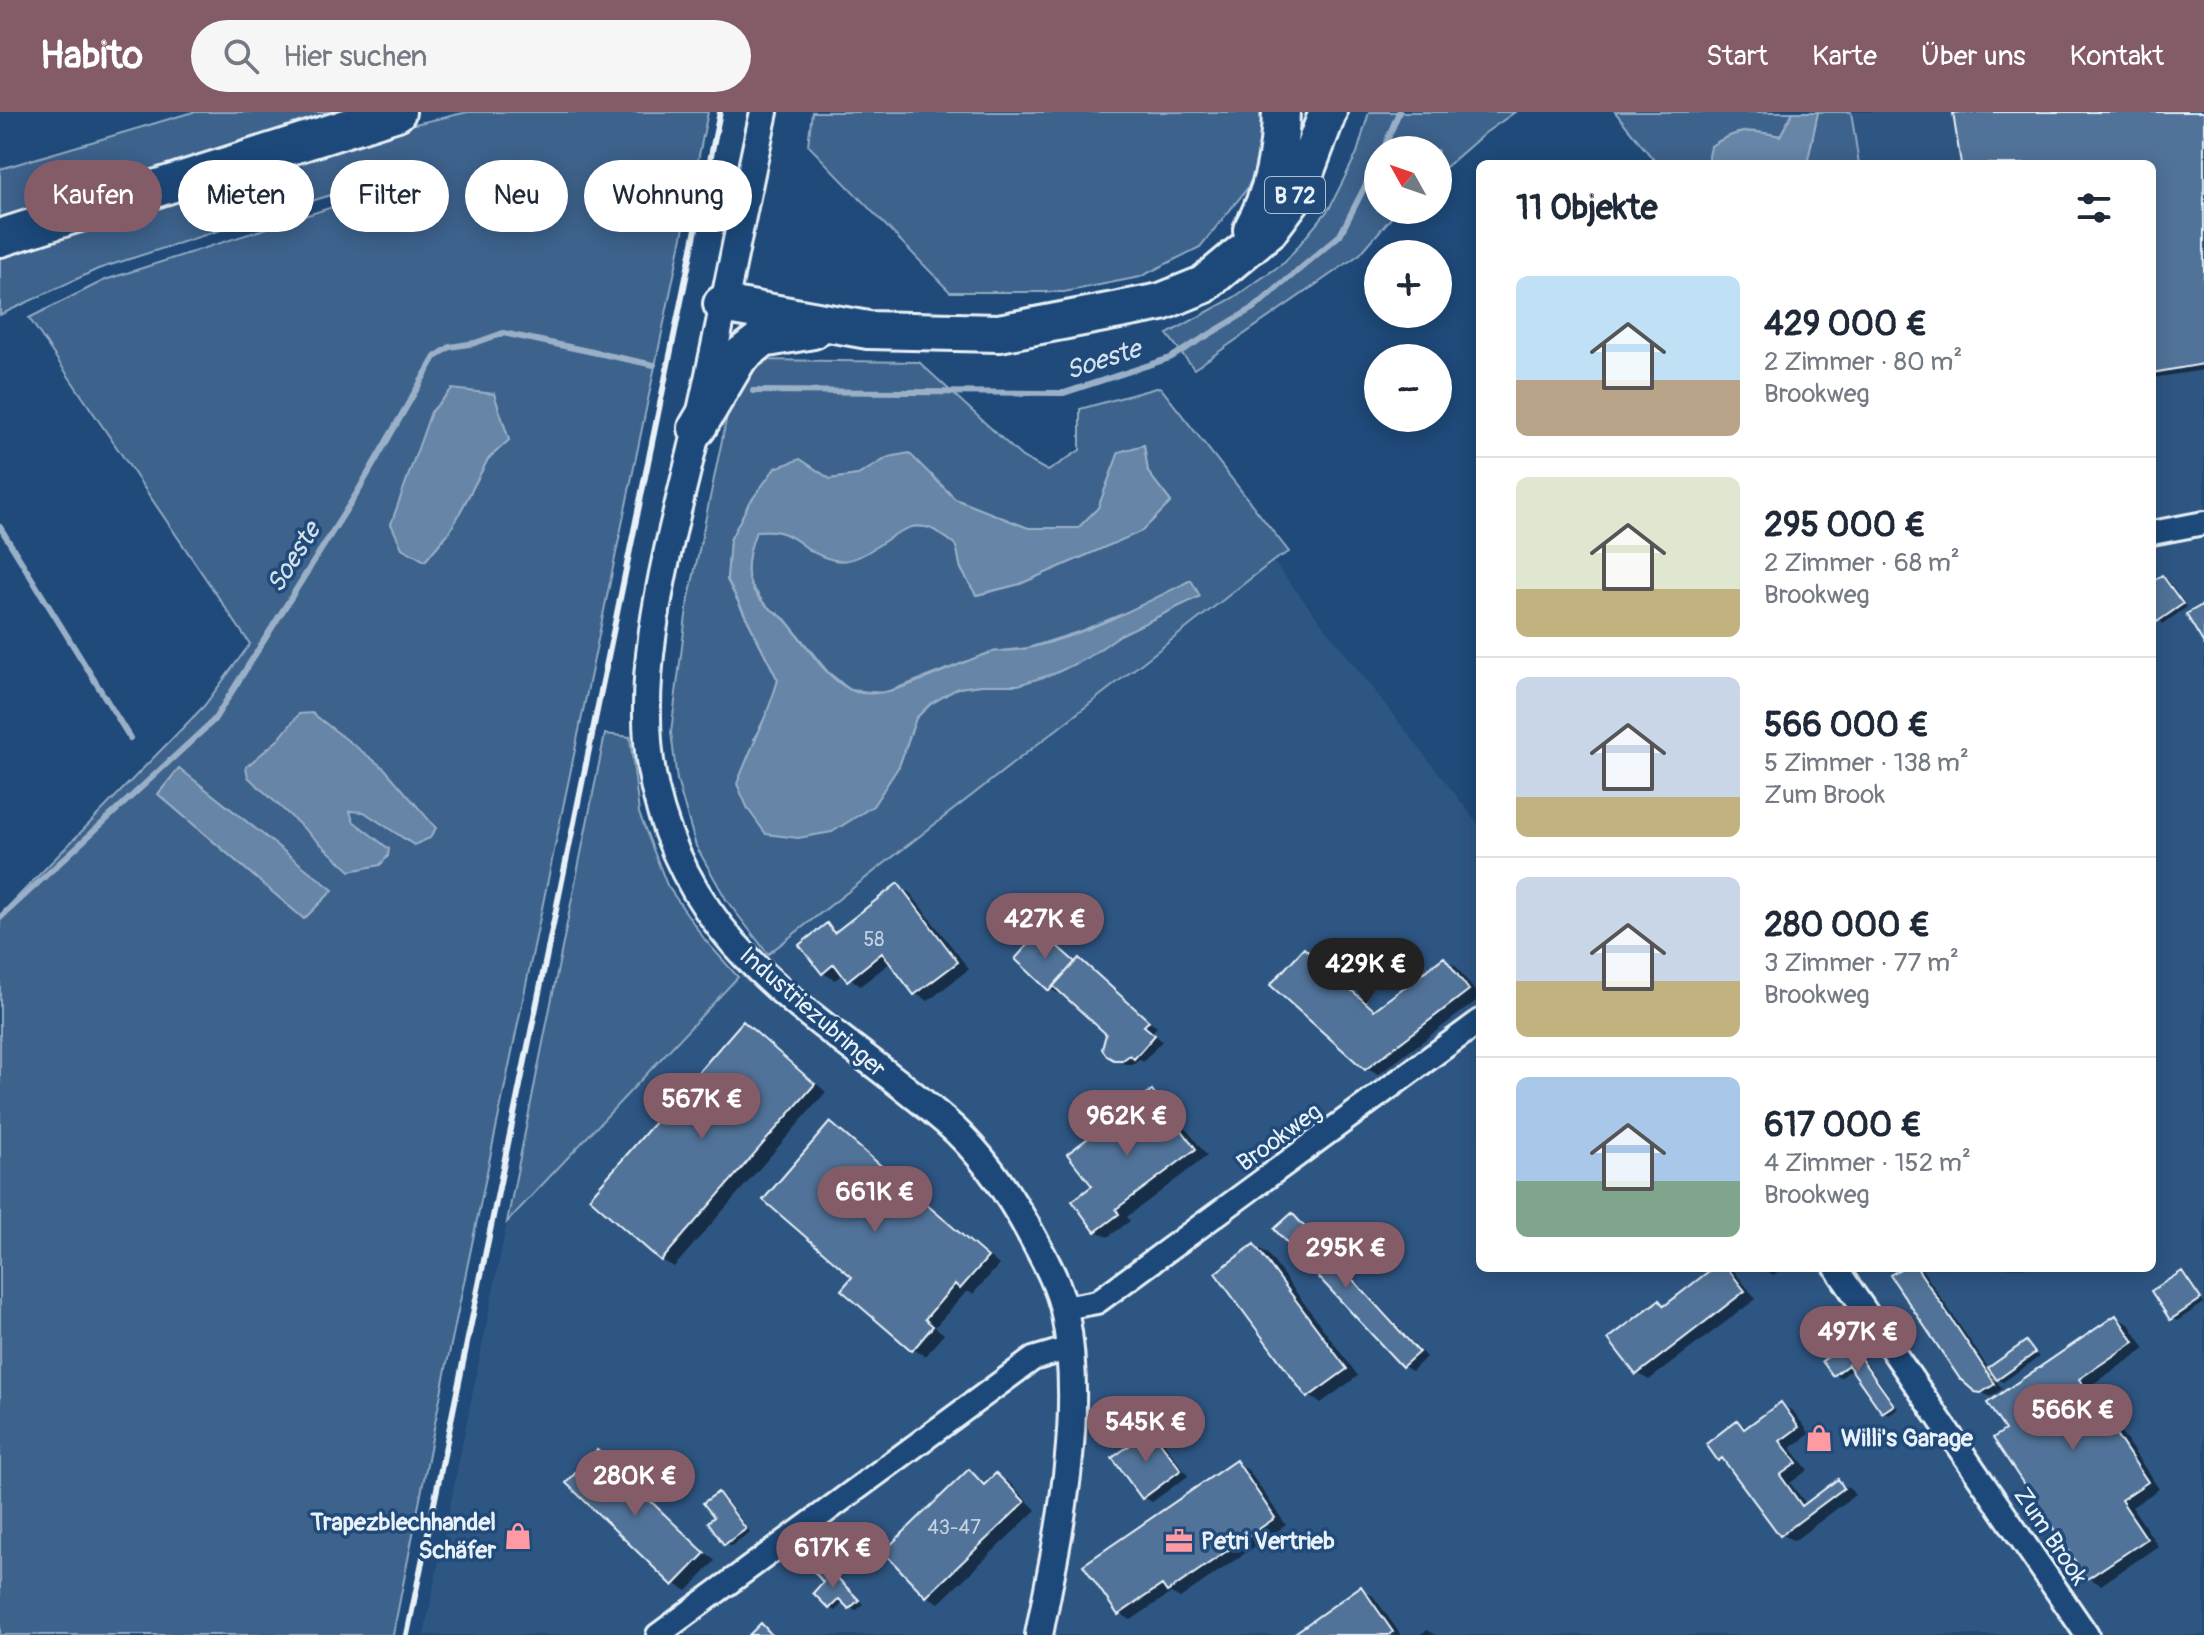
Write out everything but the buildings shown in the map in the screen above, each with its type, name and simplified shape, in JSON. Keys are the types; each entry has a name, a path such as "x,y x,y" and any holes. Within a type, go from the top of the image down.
{"highway":[{"path":"0,238 397,112"},
{"path":"722,304 868,330 999,333 1161,302 1203,285 1234,258 1268,197 1280,149 1281,112"},
{"name":"B 72","path":"1234,258 1269,230 1298,191 1328,112"},
{"path":"697,428 739,357 762,339 839,326"}],"street":[{"name":"Industriezubringer","path":"764,112 677,508 650,651 647,686 650,762 670,838 710,913 755,968 947,1123 988,1168 1028,1228 1046,1263 1064,1308 1070,1348 1072,1409 1059,1534 1039,1635"},
{"path":"2156,532 2204,523"},
{"name":"Brookweg","path":"1064,1308 1097,1302 1476,1024"},
{"name":"Zum Brook","path":"1839,1272 2087,1635"},
{"path":"658,1635 1033,1359 1070,1348"}],"shaded area":[{"path":"193,112 337,112 189,160 178,160 178,163 162,169 162,160 30,160"},
{"path":"468,112 708,112 698,160 584,160 584,232 683,232 393,1635 0,1635 0,915 204,706 250,644 29,318 105,280 255,232 314,232 314,213 330,208 330,232 449,232 449,160 330,160 330,195 314,200 314,160 298,160 406,126","holes":["494,394 509,440 488,459 450,531 425,561 402,548","179,769 332,890 304,919 158,794"]},
{"path":"812,112 1260,112 1264,151 1247,189 1200,247 1140,277 1064,292 950,292 808,145"},
{"path":"1369,112 1515,112 1452,162 1452,136 1364,136 1364,224 1386,224 1372,240 1364,240 1364,249 1360,254 1194,369 1167,334 1233,298 1285,262 1329,209 1357,153"},
{"path":"1615,112 1793,112 1780,136 1760,132 1737,133 1711,146 1709,160 1654,160"},
{"path":"1793,112 1818,112 1808,160 1709,160 1711,146 1737,133 1780,136"},
{"path":"1818,112 1851,112 1858,160 1808,160"},
{"path":"1851,112 2204,112 2204,1635 424,1635 507,1222 738,977 1273,561 1476,821 1476,1272 2156,1272 2156,160 1858,160"},
{"path":"24,162 24,213 0,221 0,169"},
{"path":"178,198 178,232 214,232 98,269 0,315 0,254 70,232 162,232 162,203"},
{"path":"758,360 919,362 1022,457 1048,471 1080,450 1080,409 1160,387 1289,552 1273,561 768,954 727,901 696,846 677,780 671,732 687,608 728,411","holes":["1144,445 1148,472 1171,502 1142,531 1020,584 977,595 961,569 956,545 931,527 907,526 877,546 812,552 787,534 756,531 749,550 747,578 765,605 785,619 827,671 850,690 884,693 992,652 1028,648 1130,611 1200,596 1120,635 1087,658 958,688 931,704 916,718 899,766 754,739 769,710 778,680 727,580 730,541 748,505 800,459 830,479 858,475 889,457 932,475 955,499 1028,528 1078,528 1098,508 1119,452"]},
{"path":"452,389 494,394 509,440 488,459 450,531 425,561 402,548 391,524 431,412"},
{"path":"1144,445 1148,472 1171,502 1142,531 1020,584 976,595 961,568 955,545 926,527 913,527 900,532 848,560 822,557 781,532 756,531 748,562 753,590 787,622 831,676 849,689 864,693 900,688 993,652 1020,650 1072,635 1191,580 1200,596 1120,635 1087,658 1056,673 1018,685 958,688 930,704 916,718 899,766 873,806 832,832 798,838 766,834 748,809 737,784 778,680 727,579 730,540 748,505 775,468 800,459 830,479 858,475 889,457 909,453 955,499 1028,528 1078,528 1098,508 1119,452"},
{"path":"312,713 385,769 436,828 430,838 414,845 364,812 350,811 353,821 389,849 388,856 380,865 350,871 248,777 246,767 279,739 299,714"},
{"path":"605,734 630,737 639,813 667,885 705,940 738,977 507,1222"},
{"path":"179,768 333,890 304,919 158,794"}],"waterway":[{"name":"Soeste","path":"1389,136 1399,112"},
{"name":"Soeste","path":"753,391 1064,393 1170,358 1255,307 1340,235 1364,188"},
{"name":"Soeste","path":"0,918 214,720 358,491 435,357 450,347 475,343 503,333 654,365"},
{"path":"0,527 130,738"}],"railway":[{"path":"407,1635 720,112"}],"place":[{"name":"Willi's Garage","path":"1819,1438"},
{"name":"Trapezblechhandel Schäfer","path":"518,1536"},
{"name":"Petri Vertrieb","path":"1179,1541"}]}
